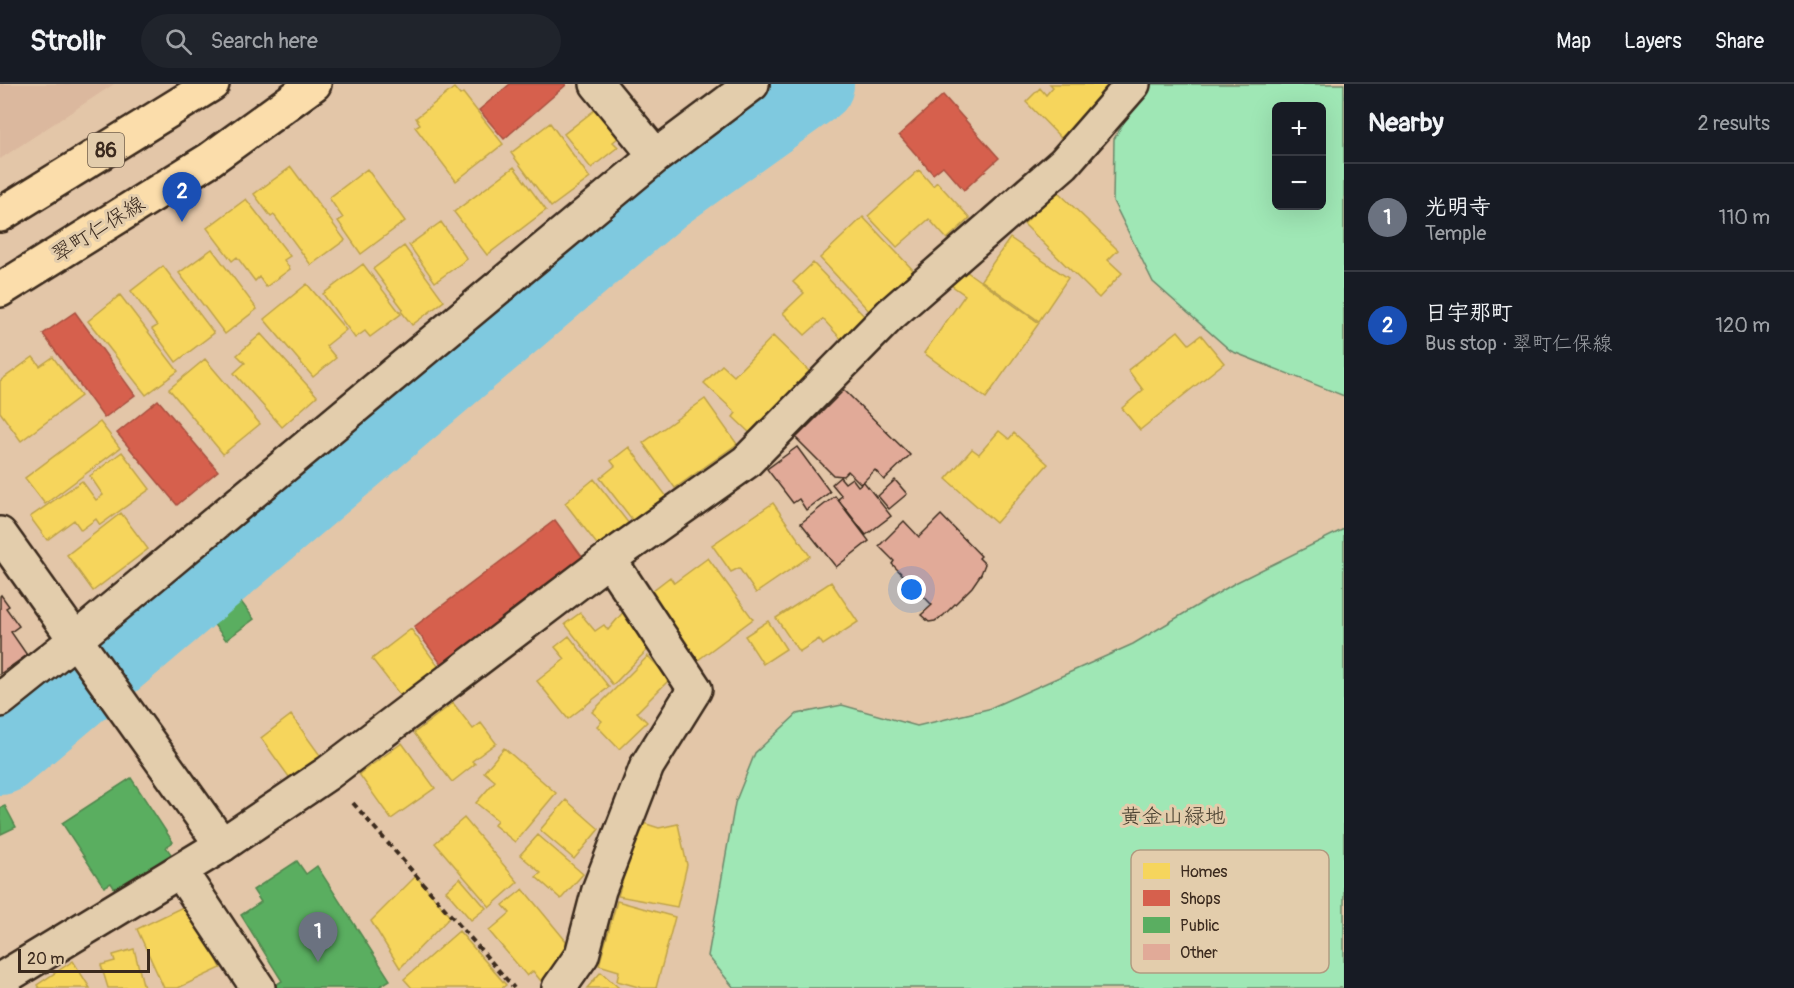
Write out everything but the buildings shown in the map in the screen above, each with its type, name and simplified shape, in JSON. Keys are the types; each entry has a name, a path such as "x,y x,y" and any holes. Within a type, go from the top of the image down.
{"main road":[{"name":"86","path":"0,215 212,84"},
{"name":"翠町仁保線","path":"0,290 209,160 314,84"}],"street":[{"path":"597,84 656,156"},
{"path":"0,700 81,648 656,156 752,84"},
{"path":"0,980 222,845 328,773 609,559 746,462 890,315 1064,163 1133,84"},
{"path":"0,534 222,845"},
{"path":"559,988 582,955 599,890 647,766 695,689 609,559"},
{"path":"180,871 258,988"}],"path":[{"path":"328,773 514,988"}],"shaded area":[{"path":"0,84 114,84 0,159"}],"green space":[{"path":"1146,84 1344,84 1344,396 1231,351 1153,282 1113,201 1114,139"},
{"name":"黄金山緑地","path":"1344,529 1344,988 734,988 708,956 735,803 755,753 797,714 842,705 917,726 988,709 1133,644 1235,583"}],"waterway":[{"path":"0,755 660,194 814,84"}],"place":[{"name":"日宇那町","path":"182,222"},
{"name":"光明寺","path":"318,962"}]}
